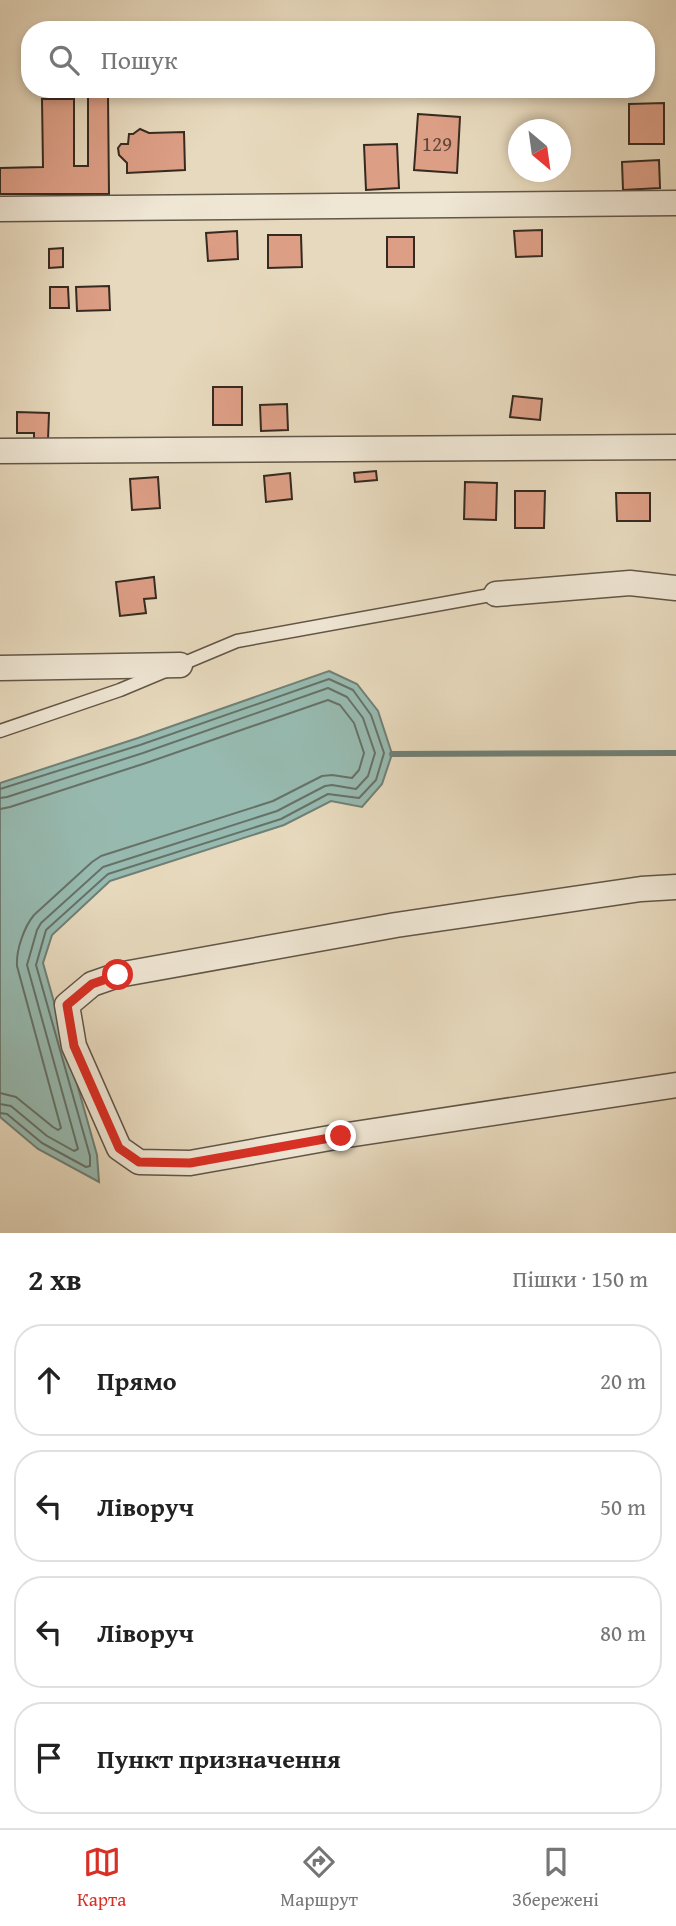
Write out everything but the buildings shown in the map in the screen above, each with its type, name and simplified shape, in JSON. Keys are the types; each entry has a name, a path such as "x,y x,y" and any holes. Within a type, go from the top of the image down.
{"street":[{"path":"0,209 676,203"},
{"path":"0,451 676,447"},
{"path":"496,594 630,583 676,588"},
{"path":"0,668 180,665"},
{"path":"676,887 641,889 396,925 118,975 92,984 67,1005 74,1046 119,1148 139,1162 190,1163 341,1136 676,1085"}],"lane":[{"path":"0,731 121,690 237,641 496,594"}],"water":[{"path":"329,671 357,684 378,711 392,754 382,784 362,807 331,801 284,825 110,881 52,935 43,963 97,1155 99,1182 38,1149 0,1117 0,783"}],"waterway":[{"path":"392,754 676,753"}],"route":[{"path":"118,975 92,984 67,1005 74,1046 119,1148 139,1162 190,1163 341,1136"}]}
